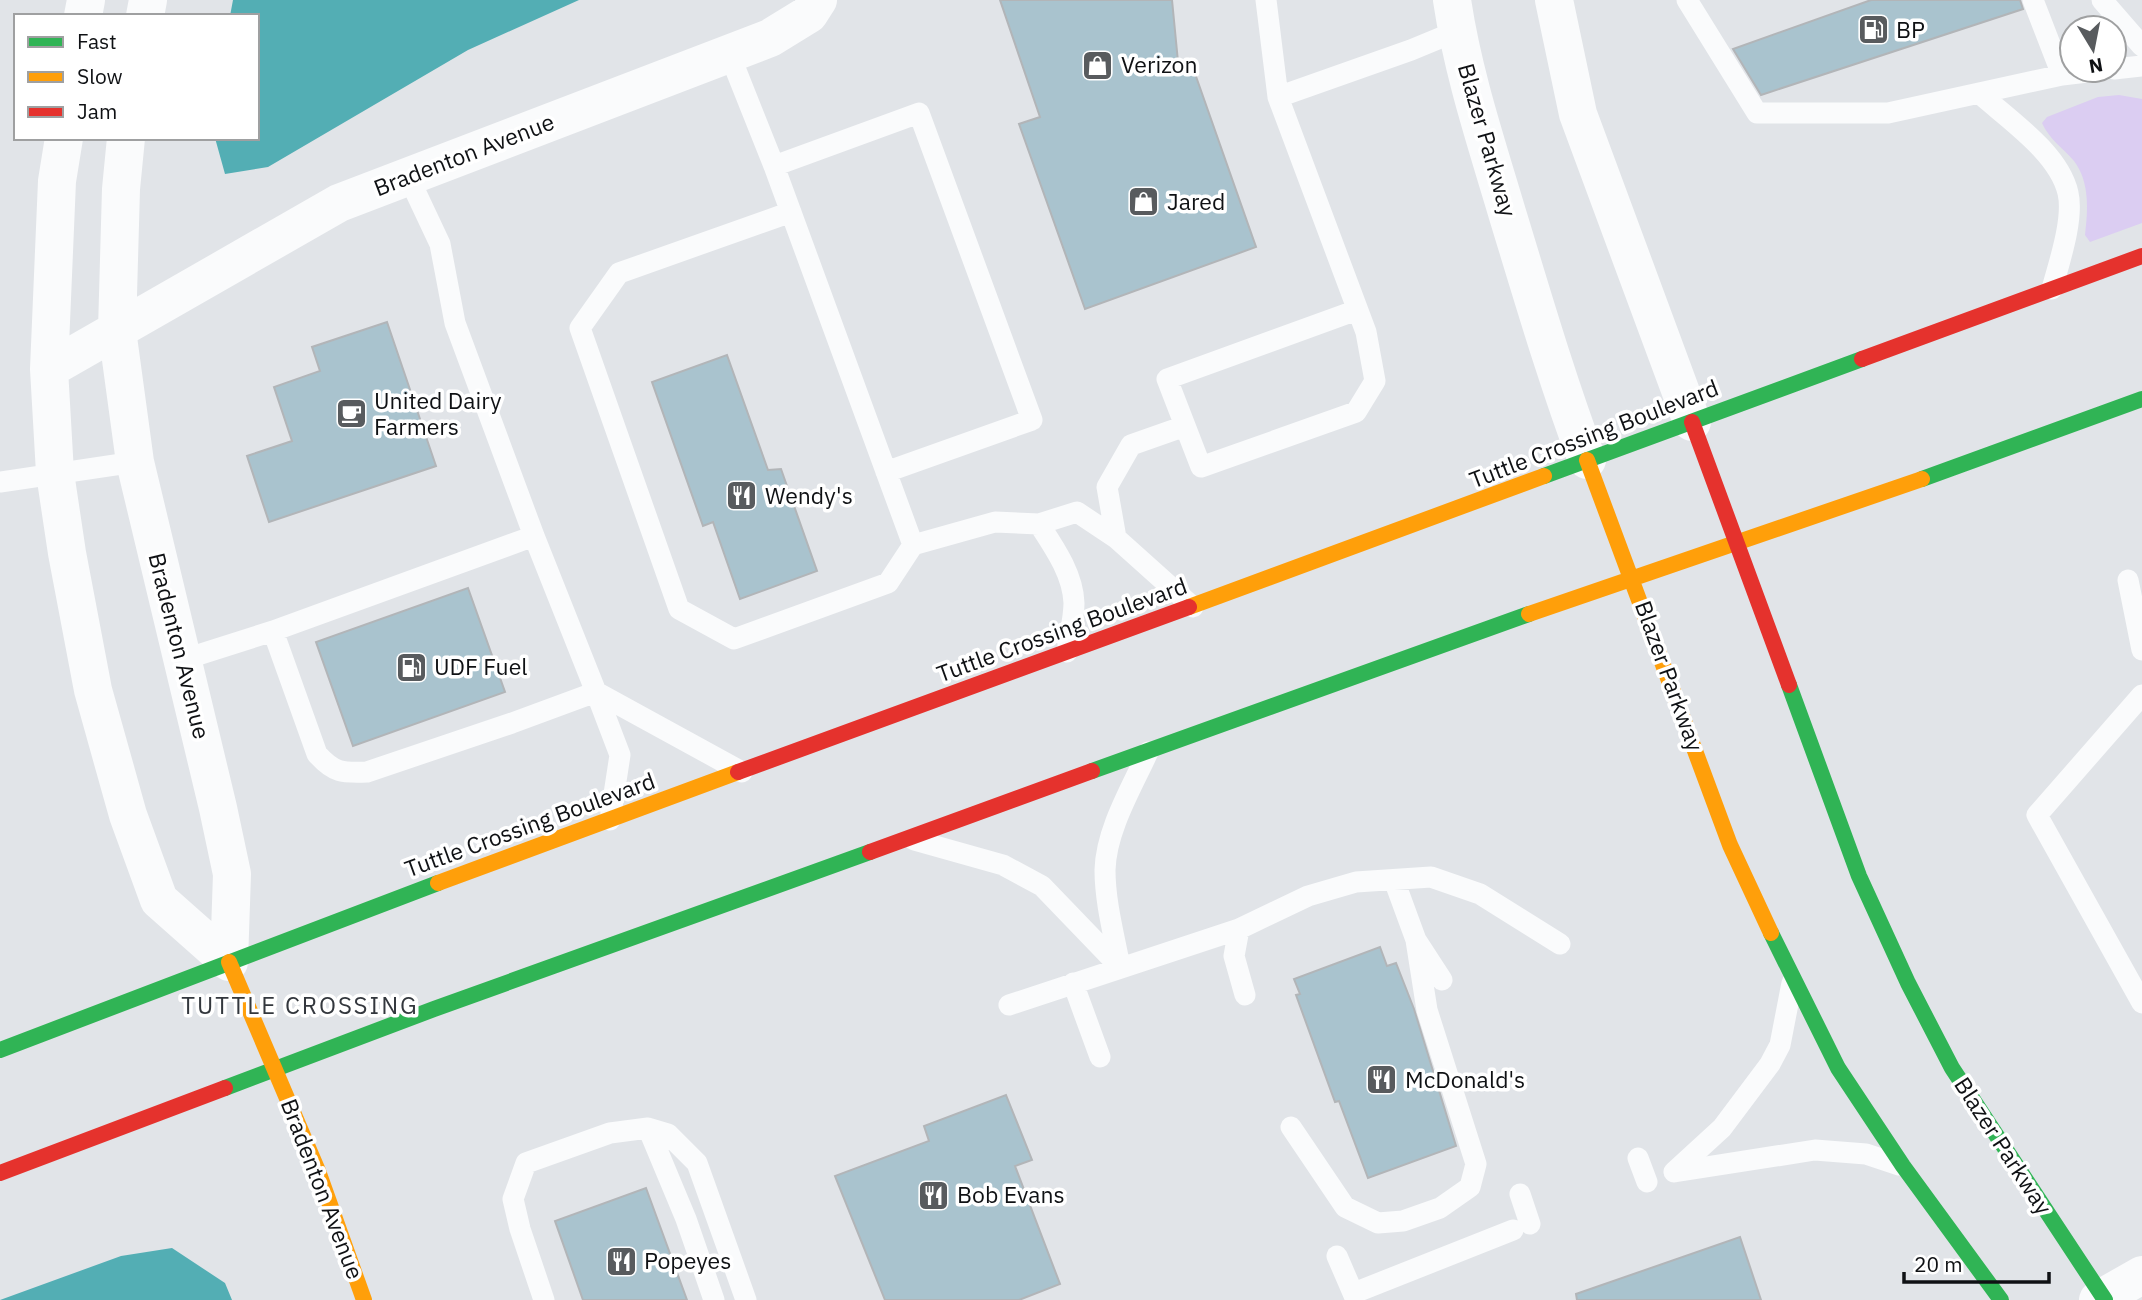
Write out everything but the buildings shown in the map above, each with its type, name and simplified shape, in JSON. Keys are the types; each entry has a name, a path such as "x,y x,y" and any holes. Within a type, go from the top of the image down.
{"main road":[{"name":"Tuttle Crossing Boulevard","path":"0,1050 610,820 2142,256"},
{"path":"0,1173 446,1004 1632,577 1902,486 2142,399"},
{"name":"Blazer Parkway","path":"1692,422 1859,876 1908,983 1952,1068 2102,1299"},
{"name":"Blazer Parkway","path":"1587,460 1730,845 1793,981 1838,1069 1903,1166 2001,1300"},
{"name":"Bradenton Avenue","path":"229,962 317,1171 364,1300"}],"street":[{"name":"Bradenton Avenue","path":"49,369 339,203 770,38 809,14 817,0"},
{"name":"Blazer Parkway","path":"1554,0 1578,114 1692,422"},
{"name":"Blazer Parkway","path":"1454,15 1482,129 1562,396 1587,460"},
{"name":"Bradenton Avenue","path":"64,140 57,181 49,369 55,473 93,690 128,815 159,900 229,962"},
{"name":"Bradenton Avenue","path":"126,140 121,189 117,330 135,462 232,874 229,962"},
{"path":"2102,1299 2142,1275"}],"lane":[{"path":"1266,0 1278,97 1366,332 1376,381 1356,412 1201,467 1167,379 1357,310"},
{"path":"1687,0 1757,113 1888,113 2058,76"},
{"path":"2033,0 2058,65"},
{"path":"2102,0 2142,46"},
{"path":"1278,97 1411,50 1454,15"},
{"path":"729,54 774,166 913,545"},
{"path":"1979,93 2054,160 2068,193 2067,231 2052,289"},
{"path":"774,166 919,113 1032,420 886,472"},
{"path":"408,176 440,244 455,323 534,536 620,755 610,820"},
{"path":"791,212 619,273 580,328 680,609 734,639 888,583 913,545 995,522 1039,524 1077,512 1116,538 1192,607"},
{"path":"1116,538 1107,487 1131,446 1185,426"},
{"path":"0,482 135,462"},
{"path":"1039,524 1057,552 1070,584 1074,603 1067,652"},
{"path":"182,660 273,631 534,536"},
{"path":"2129,580 2142,650"},
{"path":"273,631 317,754 329,767 345,773 367,772 596,692 742,772"},
{"path":"2142,695 2037,815 2142,1003"},
{"path":"1120,967 1105,869 1115,823 1148,752"},
{"path":"908,839 1003,865 1042,886 1120,967"},
{"path":"1009,1005 1239,929 1308,896 1356,883 1431,877 1480,894 1560,944"},
{"path":"1291,1127 1345,1207 1378,1223 1403,1221 1440,1208 1470,1187 1476,1164 1427,1010 1416,940 1394,880"},
{"path":"1239,929 1234,956 1245,995"},
{"path":"1416,940 1442,980"},
{"path":"1793,981 1780,1045 1770,1064 1722,1128 1674,1172 1815,1150 1866,1154 1903,1166"},
{"path":"1073,983 1100,1057"},
{"path":"648,1128 687,1219 714,1300"},
{"path":"544,1300 520,1229 513,1199 526,1163 610,1133 648,1128 668,1134 697,1163 746,1300"},
{"path":"1638,1158 1647,1182"},
{"path":"1337,1256 1355,1297 1522,1227 1520,1194"}],"shaded area":[{"path":"2119,95 2142,99 2142,223 2090,242 2085,235 2087,207 2083,178 2074,161 2052,139 2042,123 2047,117 2098,97"}],"water":[{"path":"233,0 579,0 468,50 268,167 225,174 216,140 259,140 259,14 230,14"},
{"path":"172,1248 225,1283 232,1300 0,1300 121,1256"}],"traffic: fast":[{"path":"1544,476 1862,359"},
{"path":"1922,479 2142,399"},
{"path":"1092,771 1529,614"},
{"path":"1789,685 1859,876 1908,983 1952,1068 2105,1300"},
{"path":"225,1088 434,1009 870,852"},
{"path":"0,1050 438,883"},
{"path":"1771,933 1838,1068 1903,1166 2001,1300"}],"traffic: slow":[{"path":"1587,460 1730,845 1771,933"},
{"path":"1189,607 1544,476"},
{"path":"1529,614 1922,479"},
{"path":"438,883 738,772"},
{"path":"229,962 318,1171 364,1300"}],"traffic: jam":[{"path":"1862,359 2142,256"},
{"path":"1692,422 1789,685"},
{"path":"738,772 1189,607"},
{"path":"870,852 1092,771"},
{"path":"0,1173 225,1088"}],"place":[{"name":"BP","path":"1873,30"},
{"name":"Verizon","path":"1098,65"},
{"name":"Jared","path":"1144,202"},
{"name":"United Dairy Farmers","path":"351,414"},
{"name":"Wendy's","path":"742,496"},
{"name":"UDF Fuel","path":"411,667"},
{"name":"McDonald's","path":"1382,1080"},
{"name":"Bob Evans","path":"934,1195"},
{"name":"Popeyes","path":"621,1261"}],"district":[{"name":"TUTTLE CROSSING","path":"300,1006"}]}
